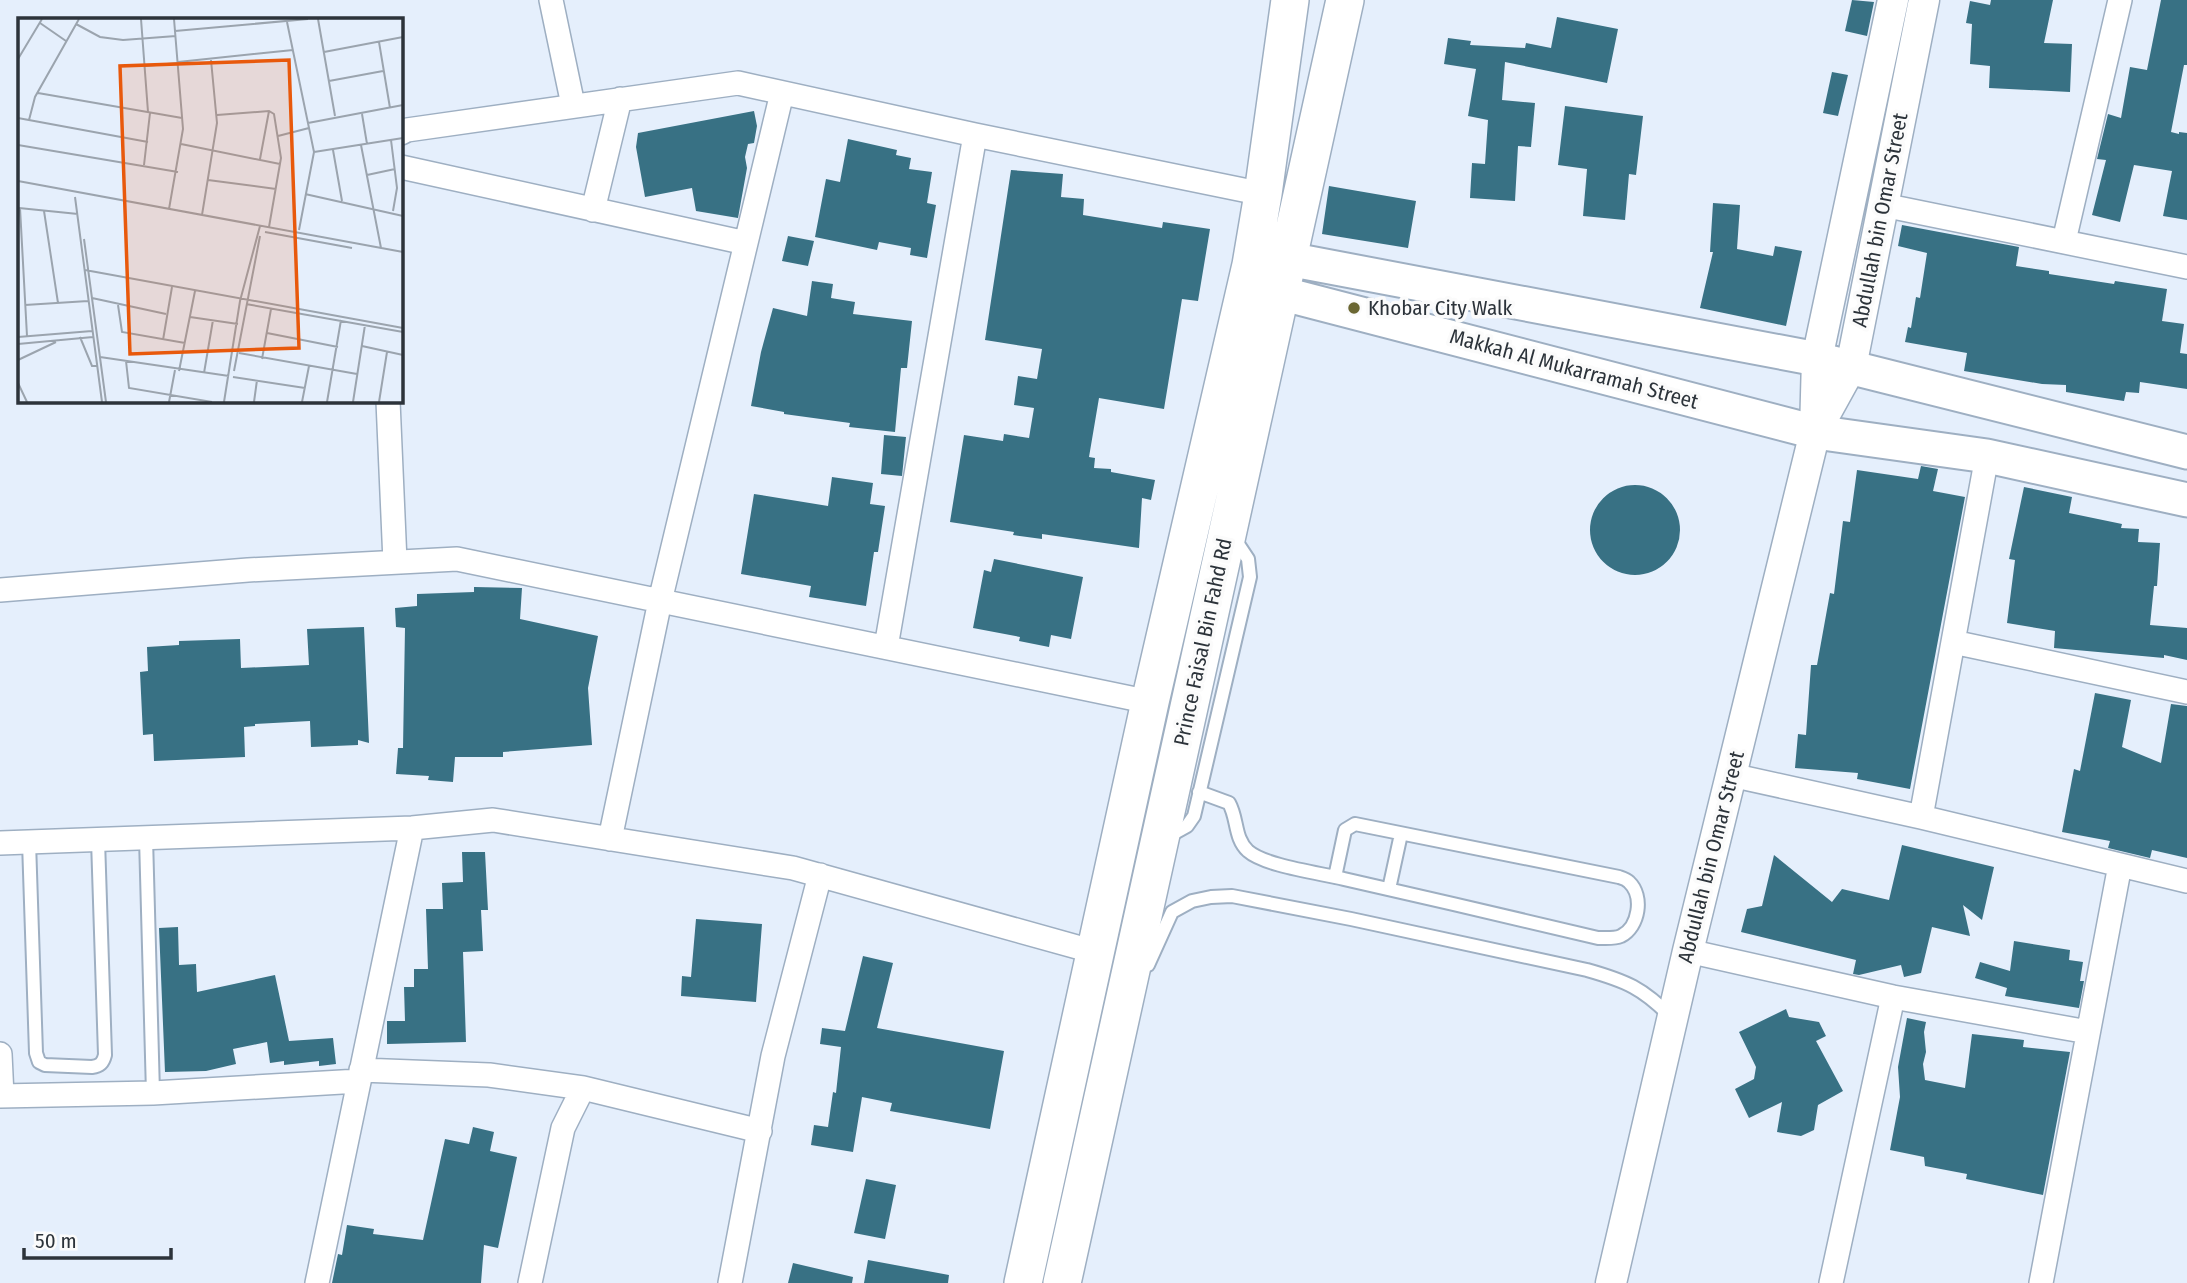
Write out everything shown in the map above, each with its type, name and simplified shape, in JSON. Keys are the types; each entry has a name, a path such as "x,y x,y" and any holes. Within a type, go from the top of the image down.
{"main road":[{"name":"Prince Faisal Bin Fahd Rd","path":"1023,1283 1150,702 1251,265 1290,0"},
{"name":"Prince Faisal Bin Fahd Rd","path":"1062,1283 1345,0"},
{"name":"Makkah Al Mukarramah Street","path":"1251,265 1815,432 1987,456 2187,500"},
{"path":"1284,276 1817,359 2187,452"}],"street":[{"path":"551,0 573,105"},
{"name":"Abdullah bin Omar Street","path":"1611,1283 1688,951 1815,432 1817,359 1893,0"},
{"name":"Abdullah bin Omar Street","path":"1815,432 1851,367 1924,0"},
{"path":"2064,241 2120,0"},
{"path":"1885,39 1915,45"},
{"path":"402,132 573,105 738,83 1263,194"},
{"path":"610,839 660,601 782,93"},
{"path":"593,209 620,99"},
{"path":"886,646 975,135"},
{"path":"402,167 746,243"},
{"path":"1883,205 2187,267"},
{"path":"388,402 395,562"},
{"path":"1921,817 1987,456"},
{"path":"0,590 248,570 457,559 1150,702"},
{"path":"1953,642 2187,692"},
{"path":"1731,775 1921,817 2187,881"},
{"path":"0,843 412,828 493,820 793,868 1095,952"},
{"path":"317,1283 412,828"},
{"path":"2041,1283 2120,865"},
{"path":"730,1283 773,1056 820,875"},
{"path":"1688,951 1893,997 2088,1032"},
{"path":"1831,1283 1893,997"},
{"path":"0,1054 1,1096 153,1093 360,1075 489,1075 583,1088 760,1131"},
{"path":"530,1283 563,1128 583,1088"}],"lane":[{"path":"1159,842 1186,825 1194,816 1250,578 1248,559 1228,528"},
{"path":"1199,792 1230,803 1236,815 1238,839 1248,851 1264,860 1335,877 1598,938 1612,939 1620,936 1634,923 1638,899 1629,882 1619,877 1355,824 1345,831 1335,877"},
{"path":"1389,889 1401,834"},
{"path":"146,838 153,1093"},
{"path":"29,842 36,1053 44,1065 92,1068 99,1066 105,1055 98,839"},
{"path":"1117,1034 1172,912 1192,901 1232,896 1351,919 1616,978 1652,998 1672,1018"}],"building":[{"path":"1852,0 1874,2 1867,36 1845,31"},
{"path":"1991,0 2053,0 2044,43 2072,44 2070,92 1989,88 1990,66 1970,64 1972,24 1966,23 1970,1 1990,5"},
{"path":"2161,0 2187,0 2187,65 2184,65 2171,132 2187,133 2187,220 2163,216 2172,171 2134,165 2120,222 2092,215 2106,160 2097,159 2108,114 2121,118 2130,67 2147,70"},
{"path":"1557,17 1618,29 1607,83 1505,62 1502,100 1535,103 1531,147 1518,146 1515,201 1470,198 1472,163 1485,164 1488,120 1468,116 1476,69 1444,64 1448,38 1471,41 1470,45 1525,48 1526,43 1551,48"},
{"path":"1832,72 1848,75 1838,116 1823,113"},
{"path":"1565,106 1643,116 1636,175 1629,174 1625,220 1583,216 1587,169 1558,165"},
{"path":"754,111 757,126 754,143 748,144 745,157 747,168 738,218 696,211 692,188 645,197 636,147 638,133"},
{"path":"848,139 897,150 896,155 911,158 909,169 932,172 927,203 936,205 927,258 910,255 911,248 879,242 877,250 815,237 826,179 840,182"},
{"path":"1011,170 1063,174 1061,197 1084,199 1083,215 1162,228 1163,222 1210,229 1198,301 1182,299 1164,409 1099,398 1089,457 1095,458 1094,468 1111,469 1111,472 1155,480 1151,500 1142,498 1139,548 1042,534 1042,539 950,522 964,435 1003,441 1004,434 1029,438 1034,408 1014,405 1018,376 1037,379 1042,349 985,340"},
{"path":"1329,186 1416,201 1408,248 1322,234"},
{"path":"1713,203 1740,205 1737,249 1773,256 1775,246 1802,251 1786,326 1700,308 1713,252 1710,252"},
{"path":"1902,225 2019,247 2016,266 2049,271 2049,274 2167,289 2162,321 2184,324 2180,353 2187,354 2187,389 2140,382 2139,393 2126,392 2124,401 2066,392 2066,385 2042,384 1964,371 1967,353 1905,342 1908,327 1911,328 1916,297 1920,298 1927,253 1898,246"},
{"path":"788,236 814,241 808,266 782,261"},
{"path":"812,281 833,284 831,298 855,302 853,314 912,321 907,368 901,368 895,432 849,427 850,423 784,414 751,406 773,308 807,316"},
{"path":"884,435 906,437 902,476 881,474"},
{"path":"1921,466 1938,469 1933,491 1965,497 1910,789 1857,779 1858,773 1795,768 1798,734 1806,735 1811,665 1817,665 1830,593 1834,594 1843,521 1850,522 1857,470 1918,479"},
{"path":"832,477 873,483 870,504 885,506 878,552 874,552 866,606 809,597 811,586 741,574 754,494 828,506"},
{"path":"1635,485 1652,488 1667,498 1677,513 1680,530 1677,547 1667,562 1652,572 1635,575 1618,572 1603,562 1593,547 1590,530 1593,513 1603,498 1618,488"},
{"path":"2024,487 2072,497 2069,513 2122,524 2121,528 2139,529 2138,542 2160,543 2157,586 2154,586 2150,625 2187,628 2187,660 2164,655 2164,658 2054,648 2055,631 2007,623 2015,560 2009,559"},
{"path":"994,559 1083,577 1071,639 1051,635 1049,647 1019,641 1020,637 973,628 984,570 991,572"},
{"path":"474,587 522,588 520,619 598,636 588,688 592,745 503,752 503,757 455,757 453,782 428,780 429,776 396,774 398,748 403,748 405,628 396,627 395,608 417,606 417,594 474,592"},
{"path":"364,627 369,743 358,740 358,745 311,747 310,721 255,724 244,727 245,757 154,761 153,734 143,735 140,672 148,671 147,647 179,645 179,641 240,639 241,668 309,665 307,629"},
{"path":"2095,693 2131,700 2122,747 2161,763 2171,704 2187,706 2187,858 2152,850 2150,858 2108,848 2110,841 2062,832 2074,769 2080,771"},
{"path":"1902,845 1994,867 1982,920 1963,905 1970,936 1932,927 1921,973 1904,977 1901,965 1853,974 1856,960 1741,932 1747,909 1762,906 1774,855 1832,902 1842,889 1889,900"},
{"path":"462,852 485,852 488,910 481,910 483,951 463,952 466,1042 387,1044 387,1021 405,1021 404,987 414,987 414,969 428,969 426,909 443,909 442,883 463,882"},
{"path":"696,919 762,924 756,1002 681,996 682,976 691,977"},
{"path":"178,927 179,965 196,964 197,992 275,975 289,1041 333,1038 336,1064 319,1066 319,1061 284,1065 284,1061 270,1063 267,1042 233,1049 236,1064 206,1071 165,1072 159,928"},
{"path":"2014,941 2070,950 2069,960 2083,962 2080,981 2084,981 2079,1008 2005,996 2007,988 1975,978 1980,962 2010,971"},
{"path":"863,956 893,963 877,1028 1004,1051 990,1129 890,1111 892,1103 862,1097 853,1152 811,1145 814,1125 828,1127 833,1092 836,1093 841,1047 820,1044 822,1028 845,1031"},
{"path":"1786,1009 1789,1017 1819,1022 1826,1036 1816,1041 1843,1091 1818,1105 1814,1130 1801,1136 1777,1132 1782,1102 1749,1118 1735,1089 1754,1079 1756,1067 1739,1032"},
{"path":"1907,1018 1926,1022 1926,1052 1923,1064 1925,1080 1965,1088 1972,1034 2024,1040 2023,1047 2070,1052 2043,1195 1966,1179 1967,1174 1925,1166 1924,1157 1890,1150 1900,1097 1898,1067"},
{"path":"473,1127 494,1132 490,1151 517,1157 498,1248 484,1245 481,1283 332,1283 338,1254 342,1255 347,1225 374,1229 373,1234 423,1240 445,1139 469,1144"},
{"path":"866,1179 896,1185 885,1239 854,1233"},
{"path":"868,1260 949,1275 948,1283 864,1283"},
{"path":"793,1263 853,1277 852,1283 788,1283"}],"place":[{"name":"Khobar City Walk","path":"1354,308"}]}
